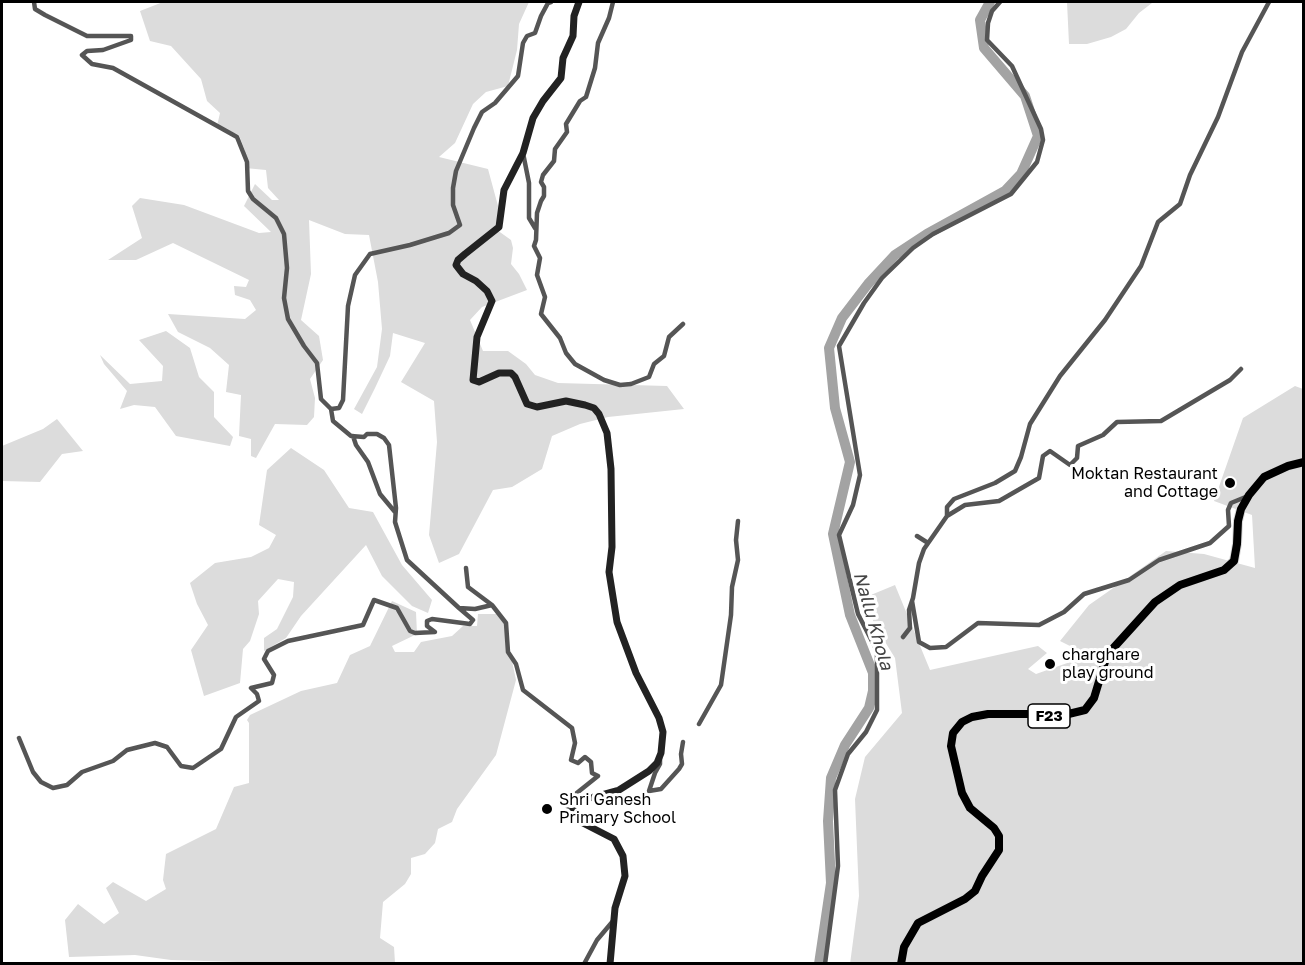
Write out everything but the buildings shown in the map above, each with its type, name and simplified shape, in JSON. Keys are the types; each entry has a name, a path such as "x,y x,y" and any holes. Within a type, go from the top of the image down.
{"main road":[{"path":"579,2 574,16 573,36 563,58 561,78 538,108 523,153 504,190 499,227 458,260 456,265 463,274 476,281 487,291 492,301 477,337 473,381 484,382 499,373 511,373 527,404 537,407 575,402 594,408 603,421 611,469 612,547 609,572 613,604 632,663 662,725 661,753 657,763 649,771 619,790 579,801 572,813 577,820 614,839 625,863 625,876 613,921 610,963"},
{"name":"F23","path":"901,963 904,947 918,923 965,899 975,891 999,850 999,836 970,808 962,793 951,746 953,733 962,722 972,717 988,714 1042,714 1056,717 1085,710 1094,698 1107,655 1155,602 1180,585 1224,570 1234,561 1241,509 1264,477 1288,466 1304,462"}],"street":[{"path":"19,738 33,772 41,782 53,788 67,785 82,772 113,761 127,750 155,743 167,747 181,765 193,768 221,749 236,717 259,701 257,694 251,688 272,683 274,675 264,659 268,651 288,641 363,625 374,600 397,608 410,632 435,632 427,626 427,621 432,619 470,624 473,620 407,560 397,528 388,445 384,438 377,434 368,434 364,437 351,436 333,421 331,409 321,399 317,363 288,319 284,298 287,268 284,234 276,218 253,199 248,191 247,162 237,137 113,68 92,64 82,55 87,51 103,50 131,40 131,36 87,36 35,9 34,2"},
{"path":"331,409 339,408 343,400 348,306 355,275 370,254 449,233 460,225 453,205 456,171 482,112 495,103 518,76 523,43 527,36 534,33 548,3 551,2"},
{"path":"613,2 598,43 595,68 586,97 580,101 566,124 567,132 555,149 554,161 543,175 541,182 544,187 544,196 538,207 534,246 540,258 537,275 545,297 542,314 560,338 566,353 582,368 604,380 620,385 631,384 649,377 654,364 664,356 669,337 683,324"},
{"path":"825,963 838,866 835,790 848,754 866,732 877,710 878,651 858,614 839,535 853,505 860,475 839,346 864,303 882,278 913,248 933,234 1011,194 1037,162 1043,140 1041,129 1012,66 987,40 988,23 992,11 1000,2"},
{"path":"947,516 947,507 954,499 995,483 1015,471 1030,424 1049,392 1059,376 1105,320 1141,266 1158,222 1180,204 1190,175 1218,117 1242,52 1269,2"},
{"path":"523,153 529,183 530,218 535,228"},
{"path":"903,637 910,628 909,610 919,563 928,543 947,516 965,506 999,501 1039,478 1043,456 1050,451 1070,465 1077,459 1078,446 1103,435 1117,422 1161,421 1230,380 1241,369"},
{"path":"353,436 356,445 368,462 380,494 395,512"},
{"path":"912,601 919,642 930,648 946,647 978,623 1039,625 1064,612 1084,594 1129,580 1159,560 1210,543 1229,526 1228,510 1231,503 1249,495"},
{"path":"699,724 721,685 732,615 732,587 738,560 736,540 738,521"},
{"path":"917,536 928,543"},
{"path":"466,568 468,586 492,604 507,623 508,652 516,664 523,690 572,728 575,743 571,760 578,763 585,757 591,762 592,773 598,776 568,800 567,806 572,813"},
{"path":"459,608 475,609 492,604"},
{"path":"661,753 660,764 649,791 661,789 679,769 682,764 683,742"},
{"path":"584,963 597,940 613,921"}],"shaded area":[{"path":"163,2 529,2 519,24 517,50 508,86 486,92 473,104 455,143 439,157 488,169 498,206 497,230 511,240 513,248 511,264 527,290 482,307 470,320 483,351 508,351 526,364 535,375 558,383 667,386 684,409 608,417 580,424 552,436 542,469 512,487 493,490 459,554 439,563 429,535 437,442 434,401 401,382 425,343 393,333 390,356 362,414 354,409 377,367 382,329 378,282 369,235 345,234 309,220 311,274 301,320 319,336 323,360 310,379 315,398 314,417 307,425 275,424 256,458 251,456 251,439 239,436 241,395 226,392 229,365 210,348 178,332 168,314 245,319 256,310 250,300 235,295 234,286 246,287 249,280 173,243 136,260 108,260 142,238 132,206 140,198 184,205 259,233 271,232 244,206 255,184 272,200 279,200 268,188 266,170 245,168 245,151 239,135 217,126 220,113 207,101 201,79 171,46 150,41 140,11"},
{"path":"1067,2 1167,2 1152,3 1139,13 1126,29 1111,37 1087,44 1069,44"},
{"path":"166,331 190,348 199,377 214,392 214,417 233,437 230,446 176,436 155,407 134,405 120,409 127,391 104,364 100,355 130,384 162,381 163,366 139,340"},
{"path":"1295,386 1303,389 1303,963 850,964 859,896 855,799 865,757 902,713 895,658 874,624 866,597 895,585 930,670 1038,646 1047,653 1028,669 1036,674 1073,661 1074,648 1060,641 1089,605 1166,551 1204,554 1255,568 1252,515 1214,501 1243,418"},
{"path":"57,419 83,451 62,454 40,482 2,481 2,446 43,429"},
{"path":"291,448 324,470 349,508 373,512 402,565 432,600 428,613 412,606 382,576 366,545 301,616 286,638 264,651 264,638 277,629 293,597 294,582 278,579 258,601 259,614 250,641 243,649 240,683 204,696 191,650 208,625 197,604 190,583 215,563 251,557 269,548 276,535 259,525 267,470"},
{"path":"392,601 416,612 417,634 392,646 395,652 414,652 421,642 452,636 463,626 477,626 478,614 502,614 516,680 496,755 457,809 452,822 438,829 435,843 425,854 411,858 411,874 405,884 383,902 380,938 394,947 395,963 240,964 238,962 171,960 135,955 69,957 65,920 78,904 104,924 119,913 106,888 113,882 146,901 166,889 163,880 166,854 216,829 234,787 249,783 249,723 247,720 250,715 301,691 337,683 350,655 370,646"}],"waterway":[{"name":"Nallu Khola","path":"819,964 831,883 828,821 831,778 845,745 869,708 873,691 873,673 850,615 833,534 850,462 835,408 829,348 842,318 868,284 895,255 927,234 1005,191 1021,174 1038,136 1025,96 984,48 980,20 990,2"}],"place":[{"name":"Moktan Restaurant and Cottage","path":"1230,483"},
{"name":"charghare play ground","path":"1050,664"},
{"name":"Shri Ganesh Primary School","path":"547,809"}]}
